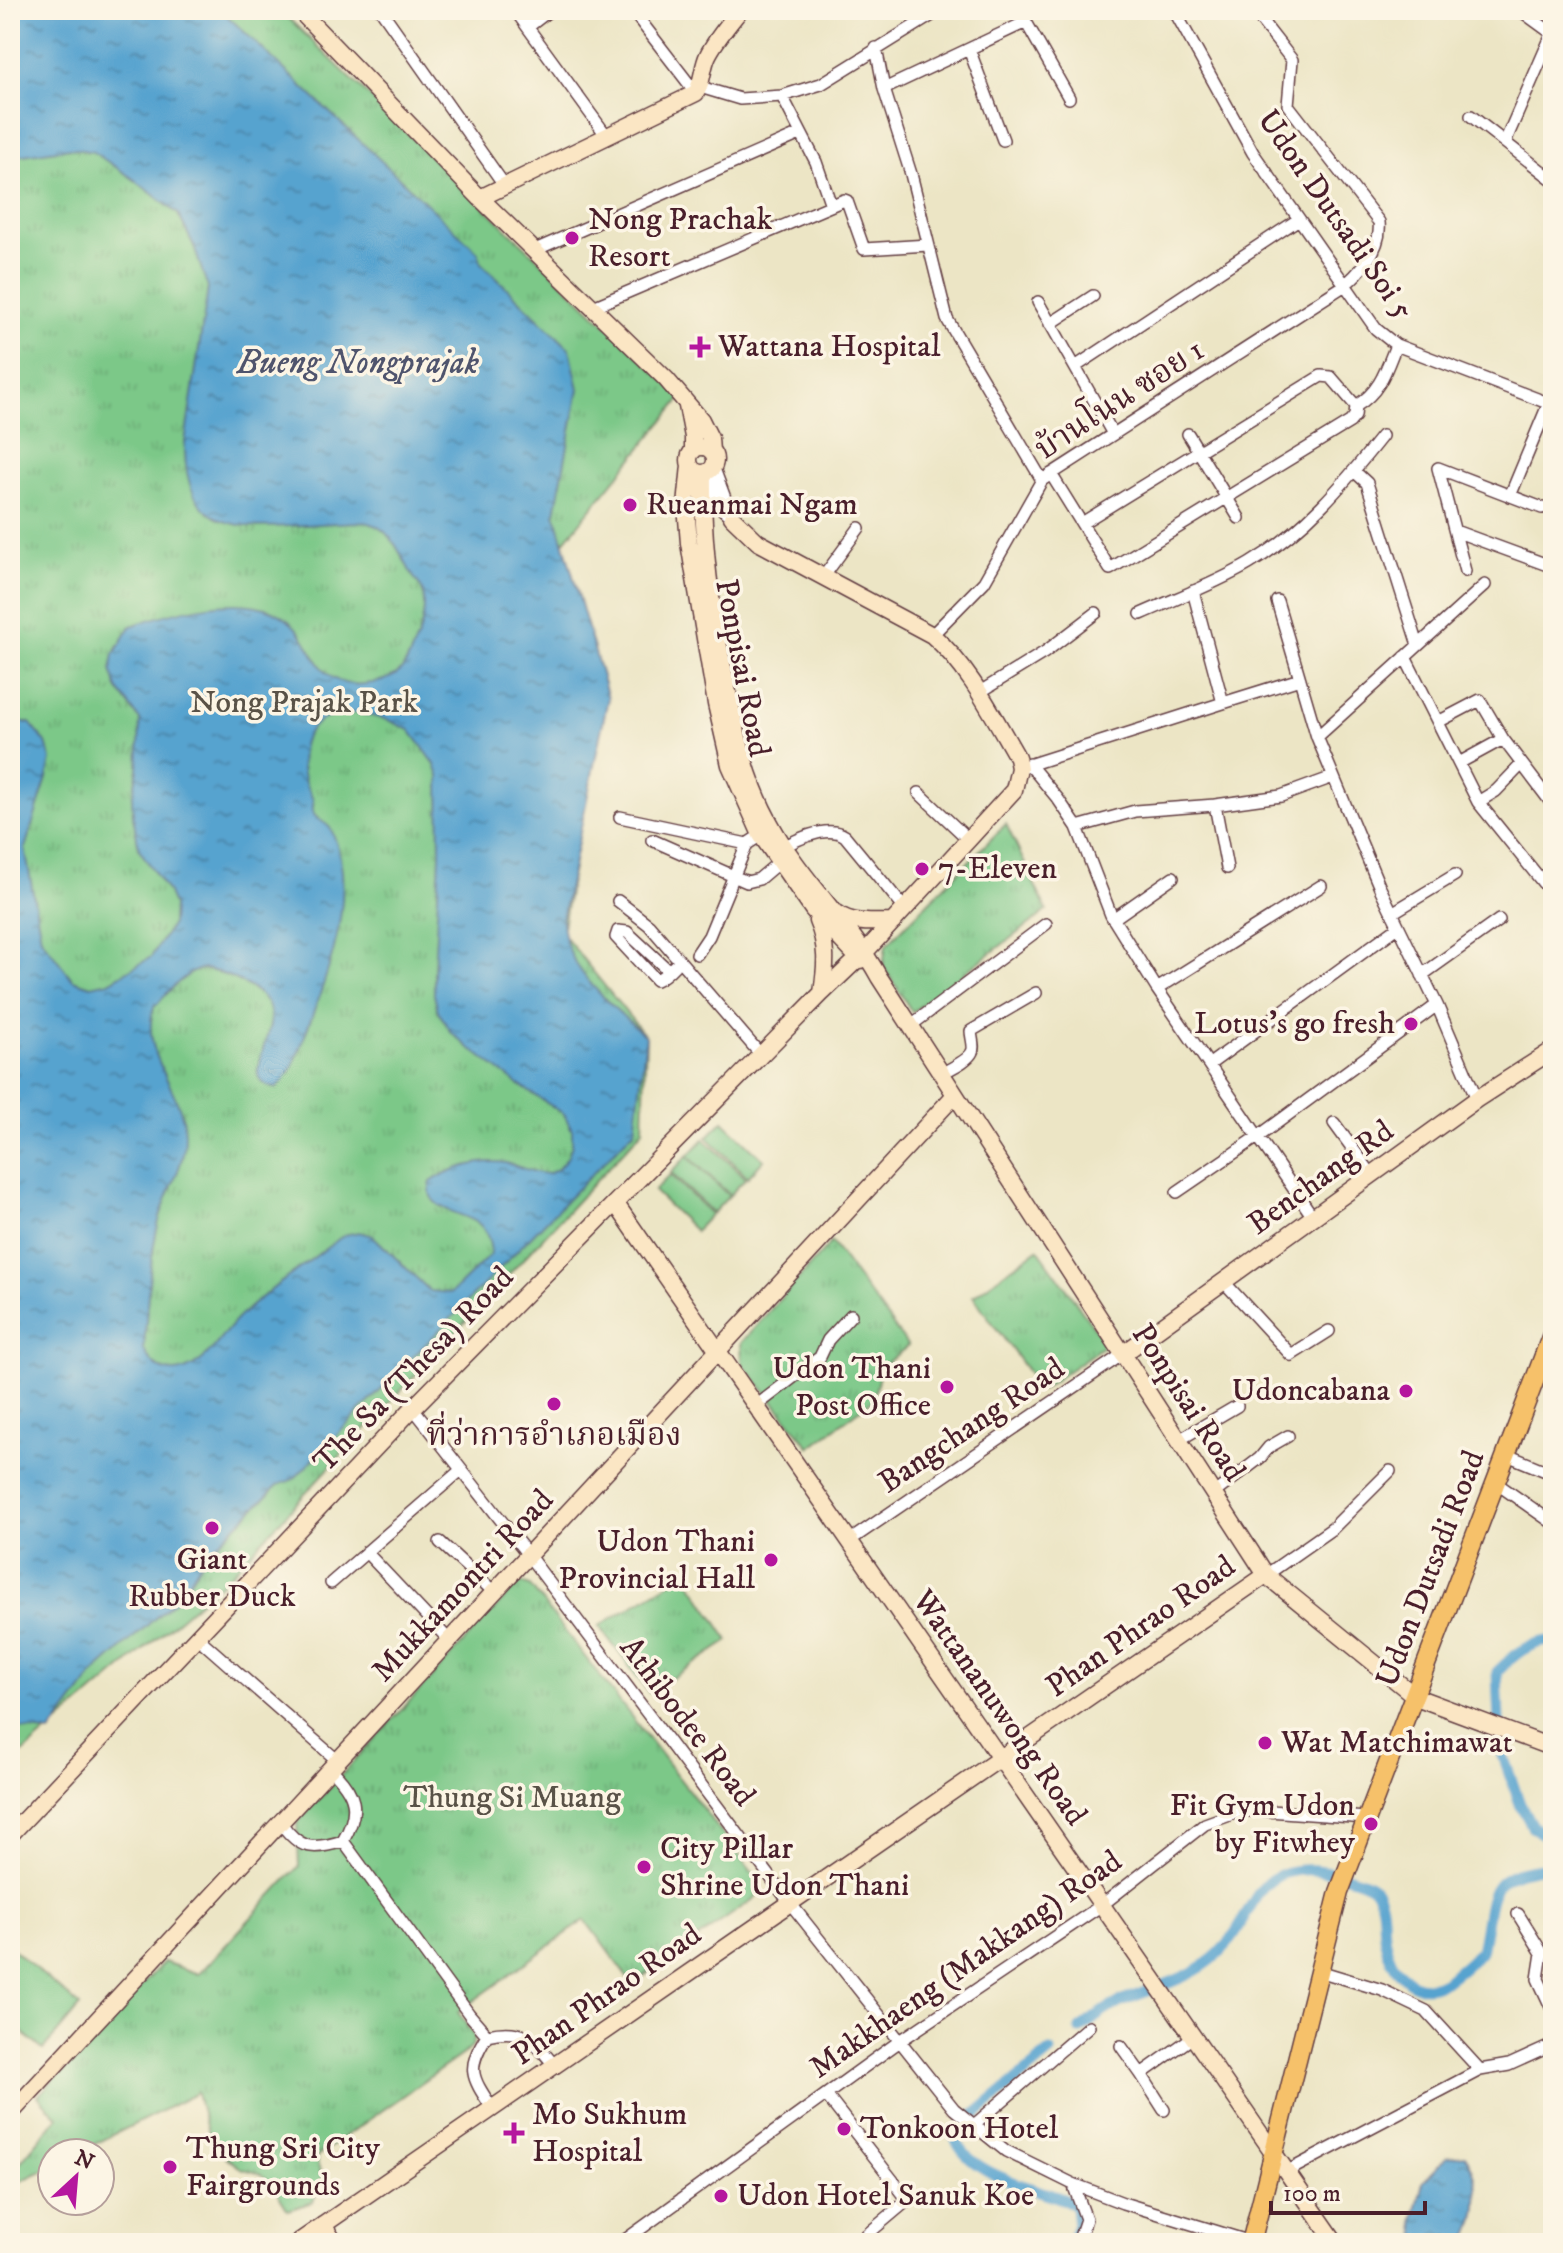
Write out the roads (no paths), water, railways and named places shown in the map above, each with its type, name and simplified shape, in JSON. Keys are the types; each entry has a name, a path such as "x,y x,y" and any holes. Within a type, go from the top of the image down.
{"main road":[{"name":"Udon Dutsadi Road","path":"1251,2242 1339,1892 1553,1332"}],"street":[{"name":"Ponpisai Road","path":"299,10 480,198 666,379 695,411 706,430 702,461 686,506 689,543 716,704 730,765 754,840 782,854"},
{"path":"381,10 505,186"},
{"path":"515,10 606,135"},
{"path":"528,27 550,10"},
{"path":"632,10 698,90"},
{"path":"480,198 698,90 740,99 782,96 821,84 940,10"},
{"name":"Udon Dutsadi Soi 5","path":"1174,10 1253,153 1376,329 1396,345 1551,400"},
{"name":"บ้านโนน ซอย 1","path":"932,635 984,582 1047,477 1345,285 1365,268 1380,231 1379,222 1288,105 1292,60 1253,10"},
{"path":"1505,142 1553,33 1520,10"},
{"path":"698,90 701,72 710,52 736,11"},
{"path":"884,89 1026,22 1069,98"},
{"path":"876,48 884,89 911,174 947,319 1047,477 1082,523 1110,569 1350,422 1355,416 1356,406 1331,377 1321,376 1082,523"},
{"path":"969,49 1003,140"},
{"path":"782,96 816,162 831,205"},
{"path":"1471,116 1553,180"},
{"path":"535,250 800,134"},
{"path":"593,307 844,200 847,201 862,248 928,245"},
{"path":"1075,367 1299,219"},
{"path":"1050,324 1093,296"},
{"path":"1038,302 1113,434"},
{"path":"1356,406 1370,398 1380,385 1396,345"},
{"path":"1510,496 1551,400"},
{"path":"1188,434 1239,518"},
{"path":"1141,614 1248,564 1282,541 1321,508 1382,436"},
{"name":"Ponpisai Road","path":"702,461 710,505 703,544 717,636 743,762 782,854 820,907 879,977 1266,1575 1416,1697 1553,1748"},
{"path":"702,461 732,517"},
{"path":"1465,571 1438,468 1542,508"},
{"path":"1354,471 1367,483 1418,645"},
{"path":"710,505 732,517 758,542 932,635 947,648 980,692 1017,757 1058,799 1077,827 1113,919 1157,989 1313,1217"},
{"path":"824,576 859,528"},
{"path":"1455,531 1553,567"},
{"path":"1317,737 1485,585"},
{"path":"1193,591 1223,703"},
{"path":"1277,601 1317,737 1333,777 1477,1099"},
{"path":"980,692 1045,652 1096,613"},
{"path":"1405,657 1478,802 1553,895"},
{"path":"1024,766 1300,679"},
{"path":"1438,722 1480,700 1521,765 1551,797"},
{"path":"1459,763 1503,739"},
{"path":"1478,802 1496,791 1521,765"},
{"name":"The Sa (Thesa) Road","path":"10,1835 413,1408 862,956 1014,790 1024,766"},
{"path":"1077,827 1135,811 1281,796 1333,777"},
{"path":"919,793 970,841"},
{"path":"1215,805 1227,868"},
{"path":"620,817 754,840 709,936 697,954"},
{"path":"652,840 747,882 753,881 782,854 830,831 838,831 905,909"},
{"path":"1392,913 1455,875"},
{"path":"1113,919 1173,877"},
{"path":"1157,989 1321,886"},
{"path":"618,901 649,925 761,1055"},
{"path":"820,907 845,919 893,922"},
{"path":"820,907 827,961 822,993"},
{"path":"1422,975 1499,920"},
{"path":"910,1026 1046,924"},
{"path":"1210,1064 1398,927"},
{"path":"669,971 627,932 618,931 616,937 656,980 669,971 679,961"},
{"path":"941,1074 971,1055 971,1031 1036,993"},
{"path":"1177,1192 1259,1136 1437,1005"},
{"name":"Benchang Rd","path":"1123,1354 1477,1099 1553,1050"},
{"name":"Mukkamontri Road","path":"10,2114 955,1095"},
{"path":"1334,1123 1372,1175"},
{"name":"Wattananuwong Road","path":"616,1204 1336,2243"},
{"path":"1224,1282 1291,1355 1329,1331"},
{"path":"756,1406 820,1357 828,1340 851,1315"},
{"name":"Bangchang Road","path":"849,1541 1123,1354"},
{"path":"1179,1440 1237,1406"},
{"name":"Athibodee Road","path":"413,1408 529,1556 790,1903 954,2109 1006,2151 1073,2184 1123,2203 1251,2242"},
{"path":"1213,1494 1260,1458 1269,1447 1288,1436"},
{"path":"1507,1455 1553,1474"},
{"path":"331,1583 461,1470"},
{"path":"1266,1575 1333,1528 1390,1471"},
{"path":"1496,1483 1553,1523"},
{"path":"440,1542 495,1593"},
{"path":"366,1552 450,1641"},
{"name":"Phan Phrao Road","path":"297,2243 1266,1575"},
{"path":"197,1637 335,1765 353,1797 354,1812 343,1841 307,1846 295,1841 281,1823"},
{"name":"Makkhaeng (Makkang) Road","path":"621,2243 900,2041 1102,1905 1205,1824 1229,1814 1256,1810 1366,1818"},
{"path":"343,1841 487,2035"},
{"path":"1518,1914 1542,1953 1538,1979 1553,2011"},
{"path":"1319,1971 1382,1990 1426,2011 1480,2070"},
{"path":"973,2126 1089,2026"},
{"path":"487,2035 522,2033 554,2065"},
{"path":"487,2035 474,2056 472,2068 492,2108"},
{"path":"1141,2074 1193,2037"},
{"path":"1286,2172 1480,2070 1509,2065 1553,2045"},
{"path":"1121,2046 1164,2110"},
{"path":"826,2095 908,2200 857,2243"},
{"path":"1073,2184 1086,2219 1078,2243"},
{"path":"323,2225 335,2243"}],"water":[{"name":"Bueng Nongprajak","path":"10,10 221,10 478,252 481,263 570,349 579,389 555,513 608,698 562,919 571,954 580,970 605,999 646,1037 635,1130 294,1479 278,1485 205,1556 181,1595 96,1671 50,1733 10,1727 10,728 16,723 30,723 46,743 51,759 25,848 41,938 73,980 91,986 109,982 151,957 172,924 173,905 139,849 133,816 140,720 117,688 111,670 114,654 131,626 202,607 257,606 289,621 325,671 336,680 351,684 372,683 397,674 406,664 420,630 424,605 421,588 399,551 377,526 362,522 257,527 233,524 213,516 197,500 188,477 185,442 208,288 193,244 178,214 93,152 70,148 10,157","holes":["359,713 388,720 410,730 434,763 439,776 440,855 434,971 438,1011 452,1033 467,1046 564,1114 572,1130 572,1145 558,1169 548,1174 506,1163 487,1162 457,1169 431,1182 432,1199 438,1205 479,1224 490,1246 491,1254 451,1293 430,1291 373,1236 359,1232 344,1235 253,1304 197,1363 182,1371 162,1370 144,1350 149,1285 159,1221 179,1167 185,1133 177,1100 152,1038 151,1021 155,1004 181,980 198,970 216,972 258,993 266,1001 271,1016 258,1066 259,1076 264,1084 276,1088 282,1083 294,1064 320,993 334,948 342,902 340,857 336,842 330,828 314,815 313,800 305,783 302,767 304,740 310,730 329,717"]},
{"path":"1465,2155 1477,2187 1476,2211 1470,2234 1464,2243 1418,2243 1414,2219 1423,2182 1447,2157"}],"waterway":[{"path":"1553,1641 1529,1646 1497,1672 1500,1747 1520,1804 1532,1826 1553,1843"},
{"path":"1080,2029 1110,2007 1182,1978 1207,1963 1231,1939 1258,1894 1281,1874 1299,1870 1323,1871 1371,1885 1381,1900 1385,1941 1392,1961 1405,1978 1422,1987 1443,1982 1481,1951 1491,1900 1502,1880 1513,1874 1553,1867"},
{"path":"1050,2052 954,2134 960,2148 986,2170 1068,2201 1076,2207 1078,2225 1071,2243"}],"place":[{"name":"Nong Prachak Resort","path":"572,238"},
{"name":"Wattana Hospital","path":"700,347"},
{"name":"Rueanmai Ngam","path":"630,505"},
{"name":"7-Eleven","path":"922,869"},
{"name":"Lotus's go fresh","path":"1411,1024"},
{"name":"Udon Thani Post Office","path":"947,1387"},
{"name":"Udoncabana","path":"1406,1391"},
{"name":"ที่ว่าการอำเภอเมือง","path":"554,1404"},
{"name":"Giant Rubber Duck","path":"212,1528"},
{"name":"Udon Thani Provincial Hall","path":"771,1560"},
{"name":"Wat Matchimawat","path":"1265,1743"},
{"name":"Fit Gym Udon by Fitwhey","path":"1371,1824"},
{"name":"City Pillar Shrine Udon Thani","path":"644,1867"},
{"name":"Tonkoon Hotel","path":"844,2129"},
{"name":"Mo Sukhum Hospital","path":"514,2133"},
{"name":"Thung Sri City Fairgrounds","path":"170,2167"},
{"name":"Udon Hotel Sanuk Koe","path":"721,2196"}],"park label":[{"name":"Nong Prajak Park","path":"304,703"},
{"name":"Thung Si Muang","path":"512,1798"}]}
